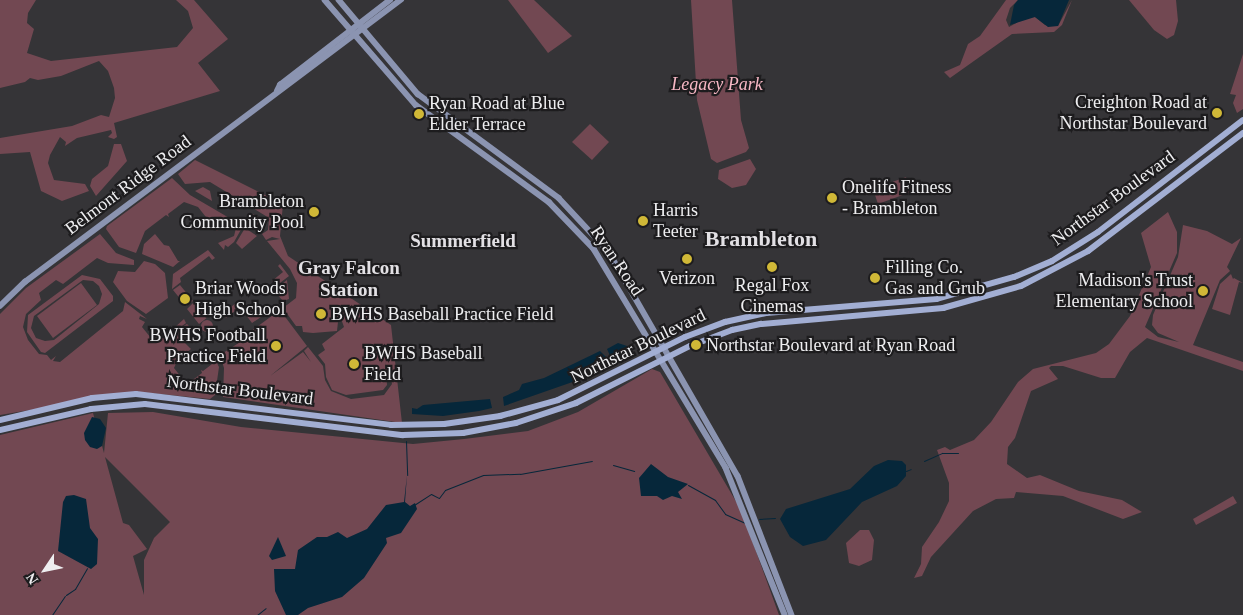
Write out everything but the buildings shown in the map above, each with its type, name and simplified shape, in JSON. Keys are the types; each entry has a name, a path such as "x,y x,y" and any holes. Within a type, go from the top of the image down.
{"main road":[{"name":"Ryan Road","path":"325,0 398,88 425,113 536,192 570,221 602,260 730,475 785,615"},
{"name":"Ryan Road","path":"339,0 400,75 430,104 546,187 577,214 617,264 742,484 792,615"},
{"name":"Belmont Ridge Road","path":"0,306 25,282 276,91 355,36 361,27 390,0"},
{"name":"Belmont Ridge Road","path":"276,91 280,85 350,30 361,27 401,0"},
{"name":"Northstar Boulevard","path":"0,420 92,398 136,394 391,425 450,424 490,418 558,400 665,346 701,330 744,317 936,299 1014,277 1052,261 1098,232 1243,120"},
{"name":"Northstar Boulevard","path":"0,430 97,408 145,404 386,434 457,433 552,413 597,394 700,341 746,327 929,310 986,298 1022,286 1088,251 1243,133"}],"green space":[{"path":"0,0 36,0 28,13 27,23 34,29 27,53 51,61 177,47 193,28 188,11 176,0 194,0 228,39 198,63 220,91 114,123 117,137 114,139 108,137 112,133 111,130 77,138 65,146 66,142 60,137 50,155 48,163 54,180 85,184 89,191 62,201 41,191 30,152 0,154 0,138 72,126 101,115 109,117 115,98 114,88 108,71 99,61 61,76 38,80 30,78 25,82 0,88"},
{"path":"508,0 534,0 572,36 548,53"},
{"name":"Legacy Park","path":"691,0 732,0 741,120 749,148 746,152 717,163 711,159 697,100"},
{"path":"1006,0 1018,0 1010,8 1006,20 1009,27 1027,17 1035,17 1045,25 1058,26 1072,0 1062,25 1054,32 1012,34 950,78 944,72 960,65 968,44 980,36"},
{"path":"1129,0 1176,0 1178,21 1174,35 1167,39 1154,30"},
{"path":"1243,54 1243,109 1237,113 1233,103 1236,95 1230,94"},
{"path":"590,124 609,142 592,160 572,142"},
{"path":"114,144 121,144 127,161 96,196 90,186 92,179 108,166"},
{"path":"750,159 756,169 746,185 732,188 718,179 719,170"},
{"path":"195,160 283,204 280,236 288,256 391,325 402,423 223,397 224,368 220,355 251,335 250,332 280,310 307,346 270,376 303,352 311,362 304,351 308,347 323,366 325,380 331,391 351,399 384,395 392,384 391,379 387,380 385,357 387,385 383,390 346,395 332,390 326,377 325,364 318,355 325,350 322,344 344,327 339,313 337,331 303,332 302,326 296,326 283,308 296,298 297,283 290,269 267,241 280,239 272,237 266,240 262,234 268,230 269,218 210,182 185,184 178,174"},
{"path":"906,177 911,192 878,204 873,189"},
{"path":"172,178 190,195 243,226 234,242 228,247 225,245 224,250 218,243 234,236 236,228 232,222 222,222 217,231 198,207 184,202 168,214 169,217 166,215 145,231 136,253 119,247 106,229 107,226"},
{"path":"203,187 210,191 212,201 195,191"},
{"path":"1168,212 1177,232 1177,253 1145,327 1158,337 1179,342 1158,333 1152,325 1153,315 1178,257 1183,225 1207,231 1232,244 1241,238 1227,267 1230,271 1220,280 1193,345 1243,362 1243,371 1147,338 1130,352 1115,378 1101,378 1063,366 1051,366 1049,368 1058,379 1031,391 1015,438 1008,447 1007,464 1027,478 1040,475 1079,491 1122,500 1142,512 1123,519 1063,496 1016,492 1014,498 996,499 973,511 931,557 922,576 914,578 921,564 922,547 939,522 949,501 949,483 937,450 945,447 950,450 974,440 991,422 1018,382 1033,369 1096,353 1109,344 1130,316 1151,267 1141,233"},
{"path":"253,214 264,220 263,229 257,227"},
{"path":"245,228 257,236 242,249 236,243"},
{"path":"100,234 116,253 134,260 134,265 108,263 97,258 63,284 56,280 39,293 41,300 26,314 23,327 28,340 39,354 47,355 51,360 56,356 53,361 60,362 123,311 125,302 147,319 140,316 139,319 145,322 142,327 151,338 163,338 184,319 186,323 178,329 187,324 190,327 180,331 178,336 191,349 178,359 174,368 185,382 190,382 202,373 201,370 203,371 216,361 219,367 215,395 210,399 139,392 0,415 0,314 26,288"},
{"path":"155,234 164,245 169,246 178,261 180,261 173,267 142,254 144,244"},
{"path":"208,250 215,258 212,260 209,256 180,278 181,282 172,289 173,274"},
{"path":"144,261 155,264 165,273 168,298 146,314 127,301 113,282 118,271 135,272"},
{"path":"280,264 289,276 276,286 272,281 283,272 278,266"},
{"path":"1231,274 1233,279 1243,283 1239,282 1230,315 1212,309 1220,284"},
{"path":"82,275 100,279 113,296 113,301 45,353 41,352 27,332 28,315","holes":["83,280 93,281 99,286 102,294 99,304 54,340 45,341 36,338 31,328 34,316"]},
{"path":"287,280 289,299 283,301 276,293 278,287"},
{"path":"81,283 97,305 53,338 37,316"},
{"path":"180,285 193,301 186,306 173,290"},
{"path":"194,302 206,318 208,317 199,324 187,309"},
{"path":"236,303 239,308 226,318 223,313"},
{"path":"247,309 252,315 257,311 261,317 252,323 243,311"},
{"path":"205,320 209,320 213,326 209,332 205,332 201,328 201,324"},
{"path":"652,369 660,372 741,510 779,615 0,615 0,435 93,413 104,453 108,413 153,412 241,427 413,444 528,431 578,412","holes":["105,457 170,522 154,538 144,560 144,595 133,556 147,549 129,525 123,523"]},
{"path":"1233,496 1237,503 1196,525 1193,519"},
{"path":"860,530 869,530 874,540 872,560 859,566 849,563 846,543"}],"water":[{"path":"1018,0 1069,0 1058,26 1048,27 1035,17 1010,25 1014,5"},
{"path":"618,343 627,346 627,352 612,360 607,349"},
{"path":"600,351 608,359 608,365 584,378 504,406 503,397 519,390 522,384 544,378"},
{"path":"490,399 492,408 479,411 443,416 412,414 412,408 417,409 423,405"},
{"path":"92,417 100,419 106,428 102,446 97,449 90,447 85,440 84,433"},
{"path":"888,460 902,461 906,465 906,476 897,486 862,502 826,540 803,546 790,537 780,519 786,509 850,489 874,466"},
{"path":"651,464 668,477 688,484 678,492 682,499 672,496 663,500 657,496 641,496 639,478"},
{"path":"407,475 405,502 410,506 415,503 417,509 401,533 386,538 387,543 364,578 342,597 308,608 298,615 286,615 275,591 274,569 295,569 298,550 317,537 327,537 338,532 347,538 367,529 386,505 404,502"},
{"path":"74,495 86,499 90,528 98,539 97,564 91,569 58,551 63,502 66,496"},
{"path":"278,537 286,556 272,560 269,556"}],"waterway":[{"path":"406,441 407,475"},
{"path":"924,461 942,453 958,453"},
{"path":"414,505 431,494 439,498 445,490 483,475 520,474 592,461"},
{"path":"613,465 634,471"},
{"path":"906,471 911,469"},
{"path":"688,485 715,500 725,514 745,523"},
{"path":"759,519 775,518"},
{"path":"66,595 75,589 87,568"},
{"path":"52,615 65,596"},
{"path":"257,615 266,608"}],"place":[{"name":"Creighton Road at Northstar Boulevard","path":"1217,113"},
{"name":"Ryan Road at Blue Elder Terrace","path":"419,114"},
{"name":"Onelife Fitness - Brambleton","path":"832,198"},
{"name":"Brambleton Community Pool","path":"314,212"},
{"name":"Harris Teeter","path":"643,221"},
{"name":"Verizon","path":"687,259"},
{"name":"Regal Fox Cinemas","path":"772,267"},
{"name":"Filling Co. Gas and Grub","path":"875,278"},
{"name":"Madison's Trust Elementary School","path":"1203,291"},
{"name":"Briar Woods High School","path":"185,299"},
{"name":"BWHS Baseball Practice Field","path":"321,314"},
{"name":"Northstar Boulevard at Ryan Road","path":"696,345"},
{"name":"BWHS Football Practice Field","path":"276,346"},
{"name":"BWHS Baseball Field","path":"354,364"}],"district":[{"name":"Brambleton","path":"761,239"},
{"name":"Summerfield","path":"463,241"},
{"name":"Gray Falcon Station","path":"349,279"}]}
